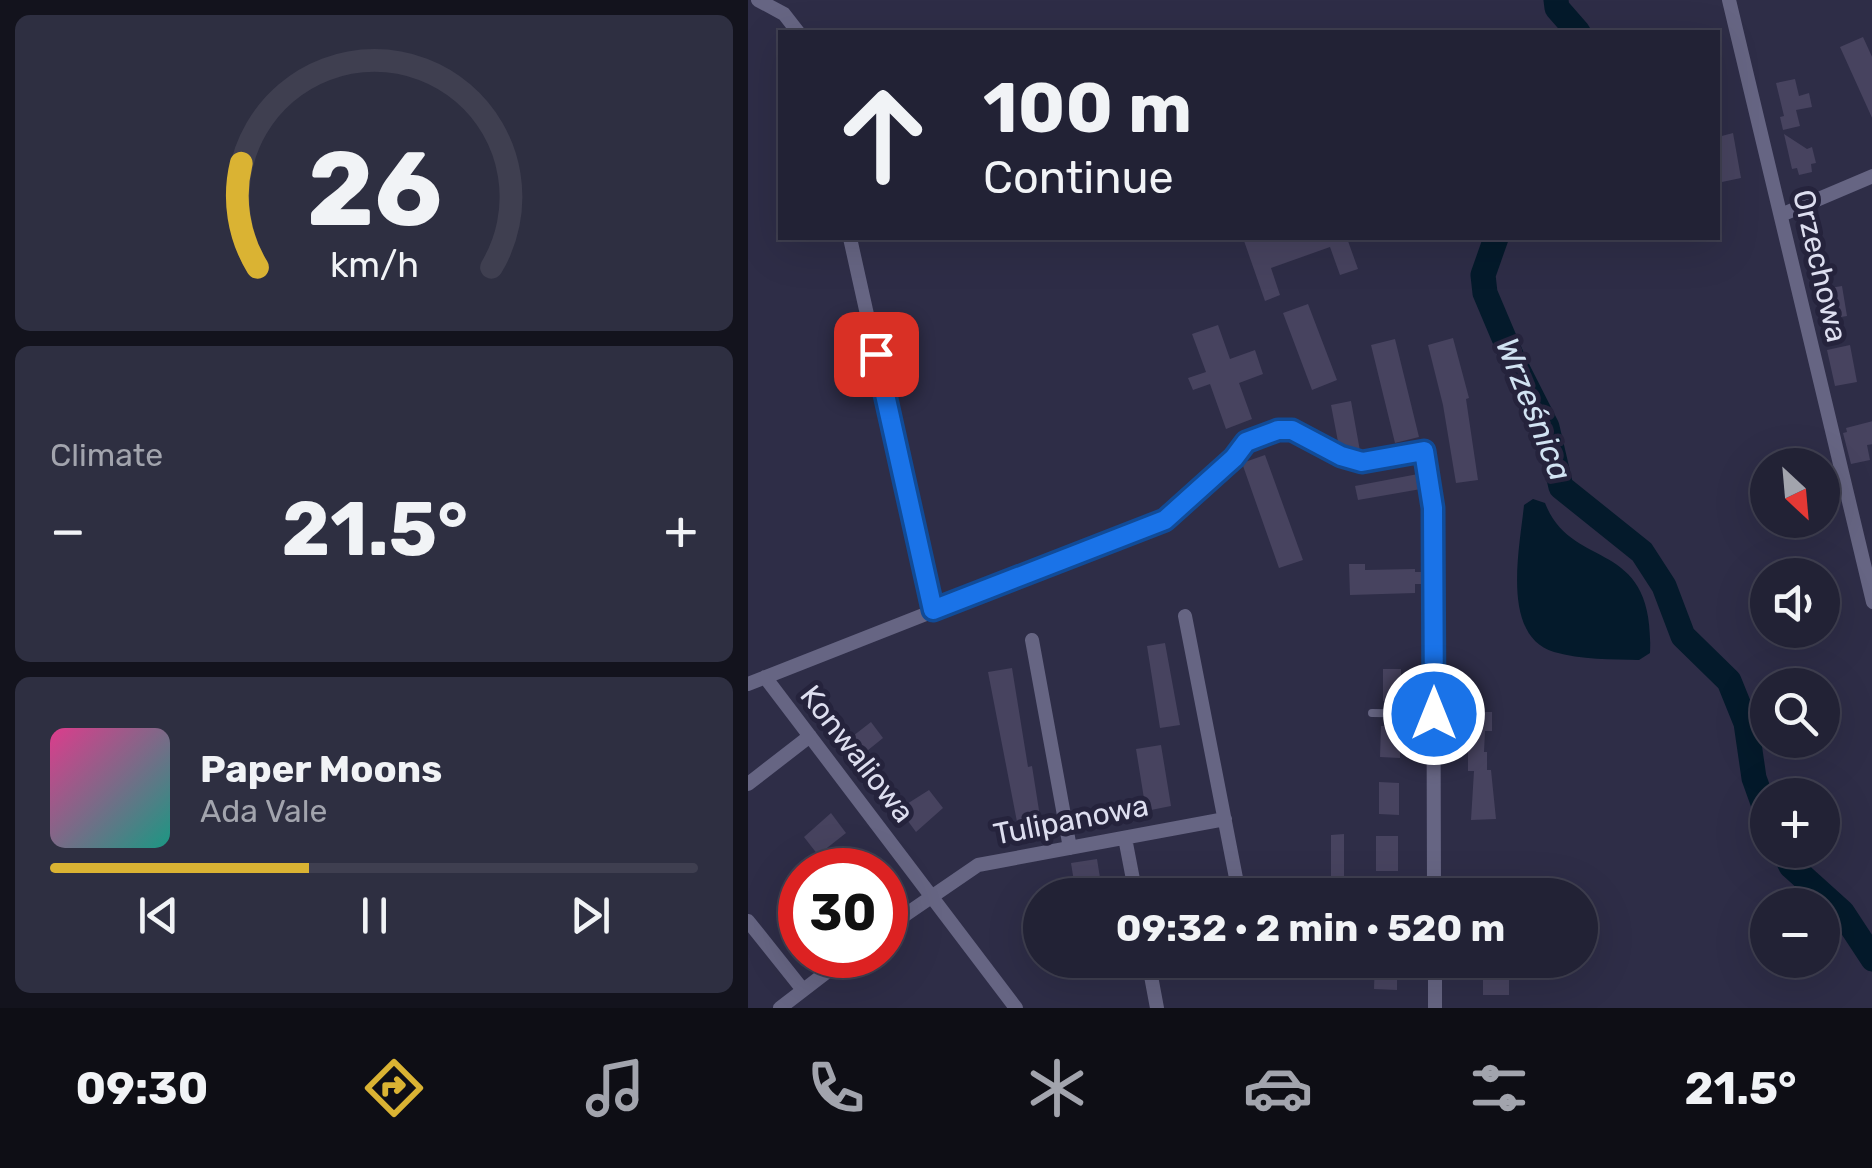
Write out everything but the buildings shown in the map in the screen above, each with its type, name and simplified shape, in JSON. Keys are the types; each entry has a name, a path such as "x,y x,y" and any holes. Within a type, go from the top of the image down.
{"street":[{"path":"758,0 784,14 796,30"},
{"name":"Orzechowa","path":"1729,0 1872,602"},
{"path":"1781,214 1872,176"},
{"path":"850,240 933,610"},
{"path":"748,684 1165,520 1180,508"},
{"path":"1433,508 1434,878"},
{"path":"1186,616 1236,878"},
{"path":"1032,640 1070,848"},
{"name":"Konwaliowa","path":"765,677 1016,1008"},
{"path":"748,784 810,736"},
{"name":"Tulipanowa","path":"908,912 978,865 1225,818"},
{"path":"1125,838 1133,878"},
{"path":"748,922 803,990"},
{"path":"780,1008 819,978"},
{"path":"1151,978 1157,1008"},
{"path":"1435,978 1435,1008"}],"lane":[{"path":"1180,508 1246,442 1278,430 1292,430 1341,456 1362,462 1424,451 1433,508"},
{"path":"1372,714 1434,714"}],"water":[{"path":"1533,499 1545,503 1557,525 1626,572 1640,590 1648,616 1650,653 1639,660 1586,658 1554,652 1537,643 1526,628 1517,588 1524,505"}],"waterway":[{"name":"Wrześnica","path":"1556,0 1557,8 1576,30"},
{"name":"Wrześnica","path":"1495,240 1483,275 1485,293 1547,427 1561,487 1642,552 1664,586 1683,636 1729,681 1746,723 1754,778"},
{"name":"Wrześnica","path":"1793,868 1842,912 1873,959"}],"route":[{"path":"876,354 933,610 1165,520 1234,458 1246,442 1278,430 1292,430 1341,456 1362,462 1424,451 1433,508 1434,714"}]}
